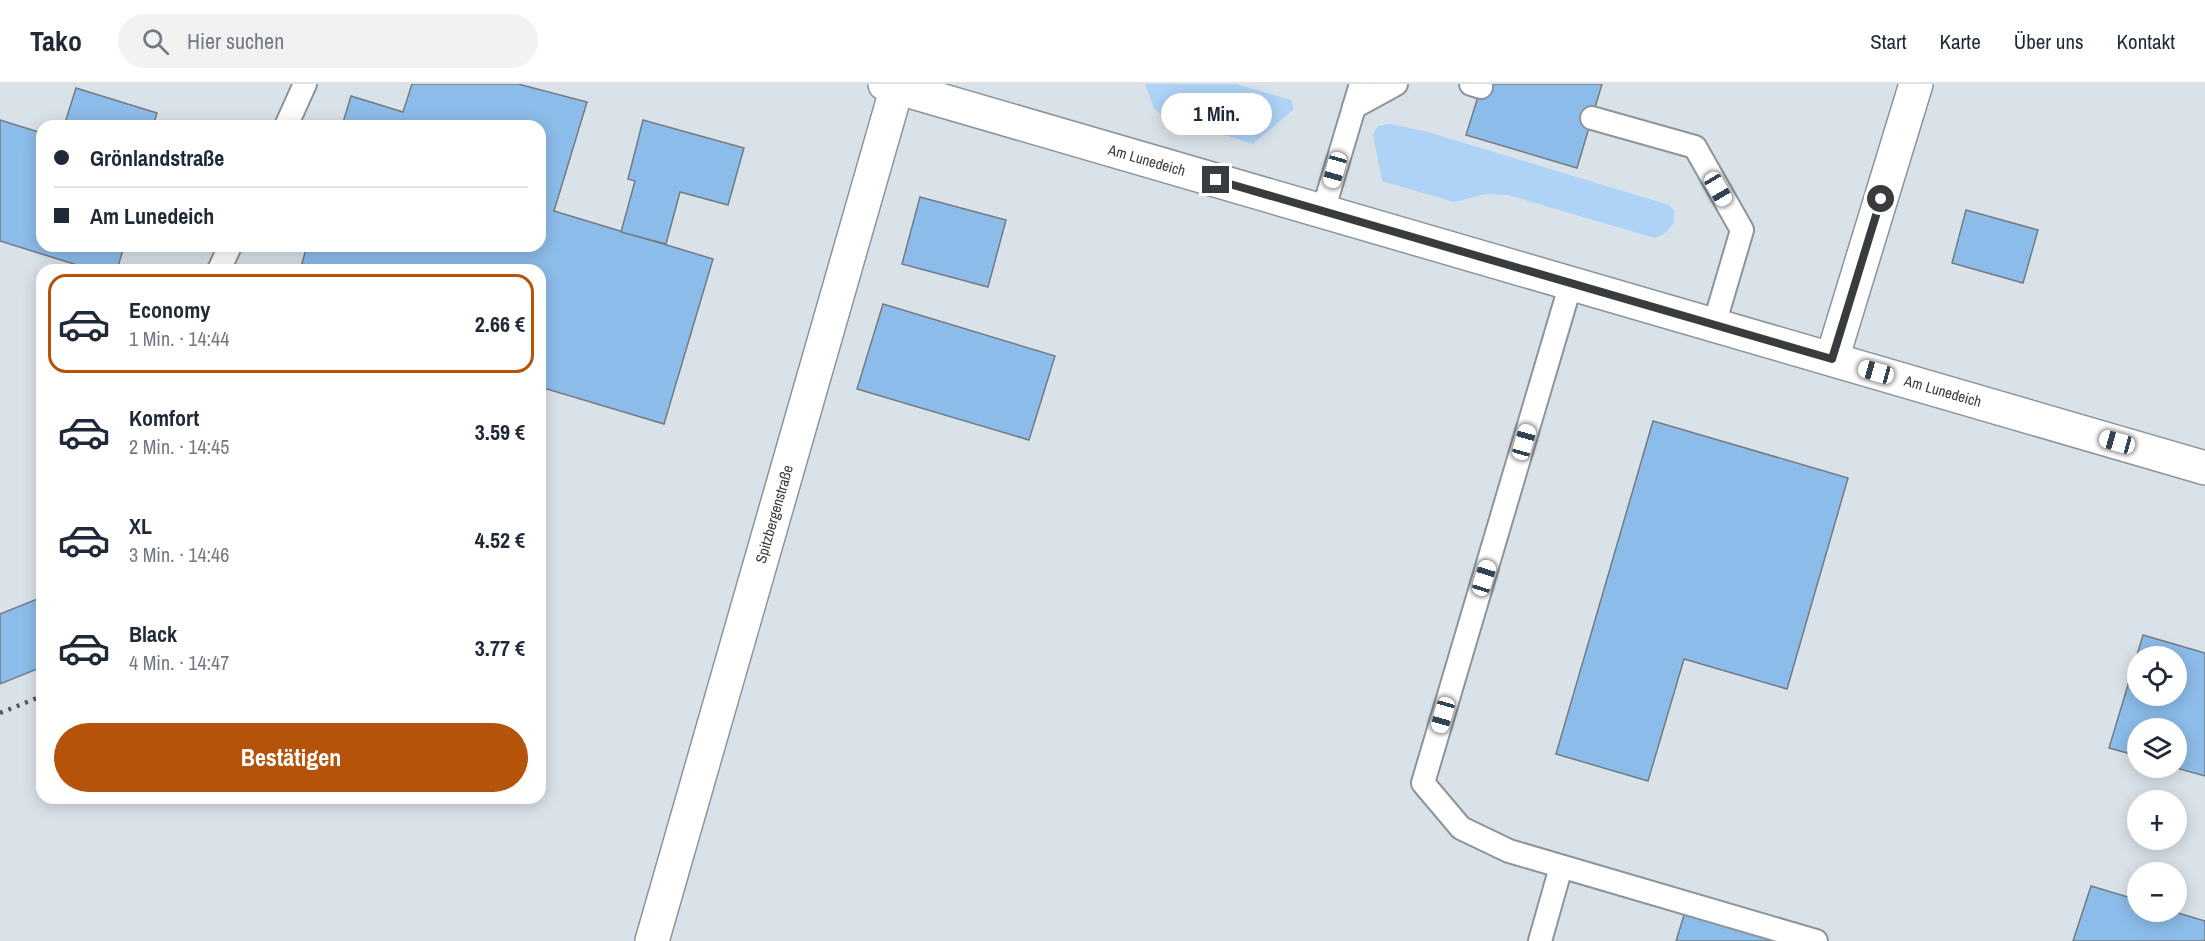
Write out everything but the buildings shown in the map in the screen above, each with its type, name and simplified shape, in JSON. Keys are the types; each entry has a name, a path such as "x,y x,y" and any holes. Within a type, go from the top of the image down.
{"street":[{"path":"1832,359 1916,84"},
{"name":"Am Lunedeich","path":"891,86 2205,468"},
{"name":"Spitzbergenstraße","path":"652,941 891,86"}],"lane":[{"path":"289,120 305,84"},
{"path":"1323,211 1361,84"},
{"path":"1354,107 1396,84"},
{"path":"1592,118 1695,147 1742,230 1714,325"},
{"path":"1571,283 1423,783 1461,828 1509,851 1816,941"},
{"path":"1539,941 1560,867"}],"shaded area":[{"path":"1145,84 1236,84 1291,100 1294,109 1253,144 1161,115 1154,108"},
{"path":"1390,124 1428,132 1669,205 1674,211 1674,223 1665,233 1655,238 1508,195 1486,194 1454,202 1382,181 1373,134 1378,126"}],"railway":[{"path":"0,713 36,698"}],"route":[{"path":"1216,180 1832,359 1881,199"}]}
